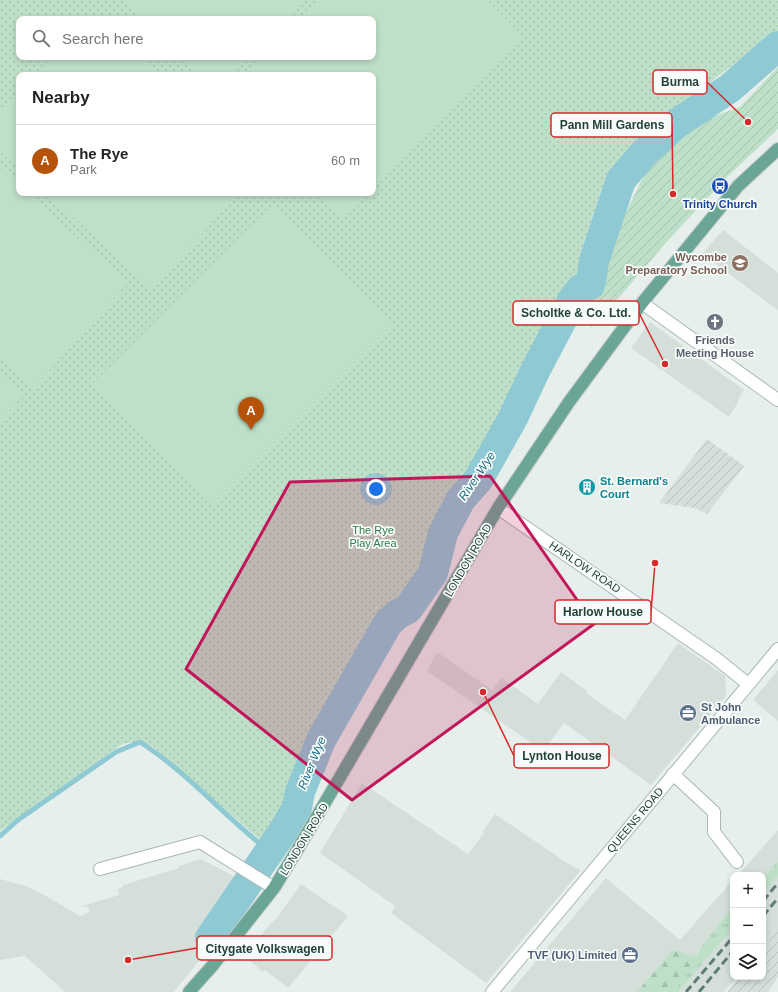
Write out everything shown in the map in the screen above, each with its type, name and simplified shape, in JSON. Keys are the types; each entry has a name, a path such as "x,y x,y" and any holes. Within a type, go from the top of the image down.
{"main road":[{"name":"LONDON ROAD","path":"189,992 213,965 274,888 498,508 569,402 642,303 738,186 778,149"}],"street":[{"path":"642,303 778,400"},
{"name":"HARLOW ROAD","path":"498,508 717,659 748,684"},
{"name":"QUEENS ROAD","path":"492,992 778,648"},
{"path":"673,774 714,812 714,832 737,862"},
{"path":"100,869 200,842 274,888"}],"highlighted area":[{"path":"490,476 594,624 352,800 186,669 290,482"}],"shaded area":[{"name":"Wycombe Preparatory School","path":"723,230 778,273 778,310 702,254"},
{"path":"650,322 744,390 729,417 631,348"},
{"path":"707,439 744,466 707,514 695,508 659,503"},
{"path":"678,643 725,676 726,696 651,785 564,723 543,751 427,671 437,652 492,690 502,678 538,704 561,672 587,691 586,693 625,720"},
{"path":"778,670 778,721 753,700"},
{"path":"362,783 468,854 484,833 482,832 495,814 570,865 581,870 486,983 391,913 395,906 320,853"},
{"path":"778,830 778,930 766,944 766,872 741,872"},
{"path":"201,859 237,878 255,891 174,992 65,992 25,956 0,960 0,879 26,886 80,916 89,912 89,907 82,906 119,895 118,889 123,887 123,885 179,868 179,866"},
{"path":"606,878 680,940 730,883 730,980 734,980 724,992 510,992"},
{"path":"301,884 348,916 288,988 265,970 263,972 243,955 278,916"},
{"path":"778,930 778,977 768,992 727,992 737,980 766,980 766,944"}],"green space":[{"name":"The Rye Play Area","path":"0,0 778,0 778,31 717,77 662,122 640,146 623,172 604,216 596,250 518,402 459,506 433,559 372,645 349,682 313,752 303,783 290,807 263,842 152,746 137,742 121,745 0,831"},
{"path":"122,0 307,0 291,16 138,16"},
{"path":"322,0 488,0 525,38 376,187 376,72 250,72 262,60 376,60 376,16 306,16"},
{"path":"48,60 143,60 157,72 38,72"},
{"path":"182,60 247,60 235,72 193,72"},
{"path":"778,67 778,129 728,176 663,246 600,320 591,328 590,313 598,286 626,212 650,163 674,140 709,118 740,107"},
{"path":"16,96 16,166 0,152 0,114"},
{"path":"0,168 16,182 16,196 31,196 128,283 34,388 0,357"},
{"path":"49,196 236,196 153,289"},
{"path":"320,196 367,196 343,220"},
{"path":"274,203 393,324 211,506 91,385"},
{"path":"0,375 23,396 0,422"},
{"path":"778,862 778,876 766,890 766,874"},
{"path":"730,911 730,931 678,992 675,992 694,959"},
{"path":"673,950 696,957 675,992 637,992"}],"waterway":[{"name":"River Wye","path":"210,938 284,830 297,808 300,792 321,740 388,623 398,614 408,609 433,573 443,533 461,499 478,480 513,418 536,369 573,299 581,289 590,285 594,261 621,180 644,153 676,124 730,88 778,46"},
{"path":"0,836 18,820 116,752 140,742 190,780 236,823 269,851"}],"railway":[{"path":"766,897 778,883"},
{"path":"766,912 778,898"},
{"path":"686,992 730,941"},
{"path":"699,992 730,955"}],"place":[{"name":"Burma","path":"748,122"},
{"name":"Trinity Church","path":"720,186"},
{"name":"Pann Mill Gardens","path":"673,194"},
{"name":"Wycombe Preparatory School","path":"740,263"},
{"name":"Friends Meeting House","path":"715,322"},
{"name":"Scholtke & Co. Ltd.","path":"665,364"},
{"name":"The Rye","path":"251,430"},
{"name":"St. Bernard's Court","path":"587,487"},
{"name":"Harlow House","path":"655,563"},
{"name":"Lynton House","path":"483,692"},
{"name":"St John Ambulance","path":"688,713"},
{"name":"TVF (UK) Limited","path":"630,955"},
{"name":"Citygate Volkswagen","path":"128,960"}]}
